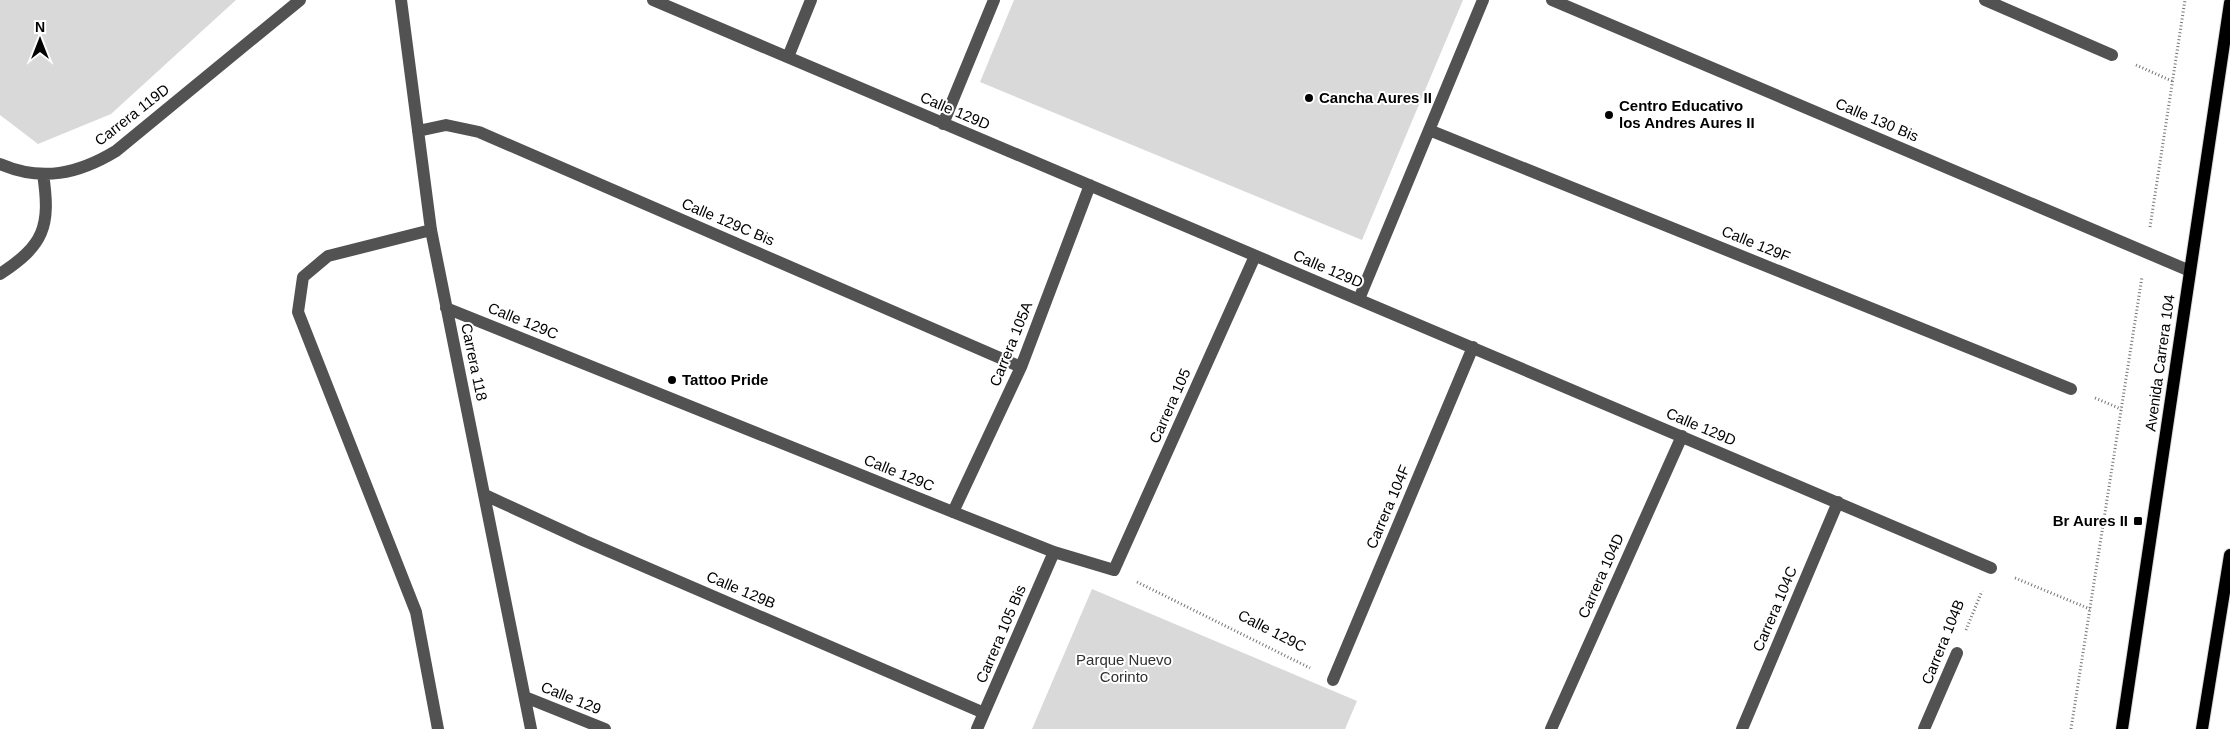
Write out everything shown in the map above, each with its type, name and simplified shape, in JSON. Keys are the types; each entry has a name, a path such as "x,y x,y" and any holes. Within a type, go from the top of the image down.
{"main road":[{"name":"Avenida Carrera 104","path":"2122,729 2230,3"},
{"path":"2202,729 2230,555"}],"street":[{"name":"Carrera 119D","path":"43,174 78,170 94,164 116,151 300,0"},
{"name":"Carrera 118","path":"401,0 431,230 531,729"},
{"name":"Calle 129D","path":"653,0 1991,568"},
{"path":"788,57 811,0"},
{"path":"944,124 994,0"},
{"path":"1359,299 1483,0"},
{"name":"Calle 130 Bis","path":"1552,0 2190,271"},
{"path":"1985,0 2112,55"},
{"name":"Calle 129C Bis","path":"418,131 446,126 480,132 1022,367"},
{"name":"Calle 129F","path":"1429,130 2071,389"},
{"path":"0,164 14,170 43,174 46,198 40,237 23,259 0,274"},
{"name":"Carrera 105A","path":"953,512 1022,367 1090,185"},
{"path":"431,230 328,256 302,277 298,312 416,612 438,729"},
{"name":"Carrera 105","path":"1114,570 1255,256"},
{"name":"Calle 129C","path":"446,308 1054,552 1114,570"},
{"name":"Carrera 104F","path":"1333,680 1473,348"},
{"name":"Carrera 104D","path":"1551,729 1682,436"},
{"name":"Calle 129B","path":"485,495 984,713"},
{"name":"Carrera 104C","path":"1742,729 1838,502"},
{"name":"Carrera 105 Bis","path":"977,729 1054,552"},
{"name":"Carrera 104B","path":"1924,729 1957,653"},
{"name":"Calle 129","path":"525,696 605,729"}],"path":[{"path":"2071,729 2185,0"},
{"path":"2112,55 2172,81"},
{"path":"1991,568 2090,609"},
{"name":"Carrera 104B","path":"1957,653 1991,568"},
{"name":"Calle 129C","path":"1114,570 1333,680"}],"green space":[{"path":"0,0 236,0 111,114 38,144 0,115"},
{"name":"Cancha Aures II","path":"1014,0 1463,0 1362,240 980,82"},
{"name":"Parque Nuevo Corinto","path":"1092,589 1357,701 1345,729 1032,729"}],"place":[{"name":"Cancha Aures II","path":"1309,98"},
{"name":"Centro Educativo los Andres Aures II","path":"1609,115"},
{"name":"Tattoo Pride","path":"672,380"},
{"name":"Br Aures II","path":"2138,521"}]}
